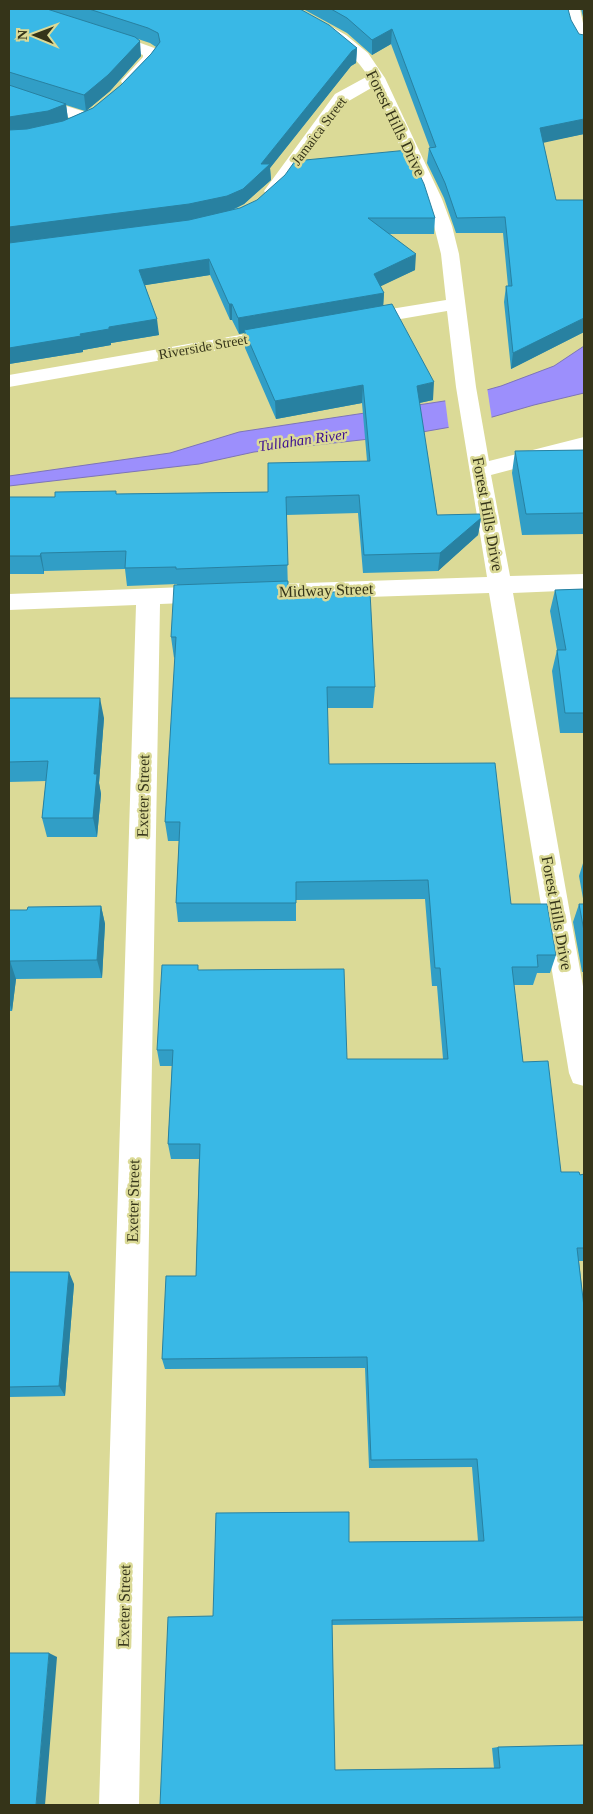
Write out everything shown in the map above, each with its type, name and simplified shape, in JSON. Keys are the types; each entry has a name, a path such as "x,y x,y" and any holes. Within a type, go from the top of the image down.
{"street":[{"name":"Forest Hills Drive","path":"289,9 355,49 367,62 377,78 433,199 443,226 450,254 466,387 480,471 577,988 584,1073"},
{"path":"572,9 578,34 584,45"},
{"path":"88,30 152,52 152,58 117,94"},
{"name":"Jamaica Street","path":"258,205 278,185 341,98 377,78"},
{"path":"9,93 89,119"},
{"path":"67,129 89,119 103,108"},
{"path":"341,324 456,304"},
{"name":"Riverside Street","path":"9,380 303,330"},
{"path":"480,471 584,444"},
{"name":"Midway Street","path":"9,602 584,582"},
{"name":"Exeter Street","path":"119,1805 148,597"}],"water":[{"name":"Tullahan River","path":"584,346 584,393 468,424 405,435 254,452 199,464 9,486 9,476 170,453 239,432 451,400 501,386 554,366"}],"pier":[{"path":"487,387 492,420 449,430 445,399"}],"building":[{"path":"9,9 47,9 135,37 140,41 108,75 84,95 9,72"},
{"path":"89,9 300,9 329,25 357,48 352,51 261,164 270,164 243,189 227,196 189,204 9,227 9,130 27,129 63,121 93,108 121,85 160,42 158,33 148,28"},
{"path":"331,9 568,9 571,20 579,34 584,35 584,119 540,128 556,200 584,200 584,318 513,353 506,286 512,286 505,217 457,218 445,183 429,148 436,147 392,29 372,40 347,18"},
{"path":"9,85 66,104 48,111 9,117"},
{"path":"408,150 424,184 435,218 368,218 416,254 374,274 384,293 238,318 232,304 229,304 209,259 139,270 157,319 109,327 109,329 80,334 81,336 9,348 9,243 189,220 240,208 257,200 285,175 295,161"},
{"path":"392,304 434,382 417,386 437,515 480,514 481,518 440,553 364,555 359,495 286,497 288,565 176,569 176,567 125,568 126,551 41,553 40,556 9,556 9,497 55,497 55,492 116,491 116,494 268,492 268,463 370,461 363,385 275,401 244,330"},
{"path":"584,450 584,513 526,514 515,451"},
{"path":"288,581 288,592 370,592 375,687 327,687 329,764 495,763 511,904 547,904 556,955 537,955 538,967 512,967 523,1062 548,1061 561,1172 579,1172 580,1175 584,1174 584,1248 577,1248 584,1307 584,1617 332,1620 335,1770 500,1768 498,1747 584,1745 584,1805 160,1805 168,1617 213,1616 216,1513 349,1512 349,1542 484,1541 477,1459 371,1460 367,1357 162,1359 166,1276 196,1276 200,1144 168,1144 173,1050 157,1050 162,965 198,965 198,970 344,969 347,1059 448,1059 440,968 435,968 428,880 296,882 296,903 176,903 180,822 165,822 176,637 171,637 174,585"},
{"path":"584,589 584,713 565,713 557,650 566,650 555,590"},
{"path":"9,698 100,698 94,774 97,774 93,818 42,818 48,761 9,762"},
{"path":"579,904 584,904 584,931"},
{"path":"101,906 97,960 10,961 9,970 9,910 27,910 28,907"},
{"path":"9,1272 69,1272 59,1386 9,1387"},
{"path":"9,1653 49,1653 36,1805 9,1805"}]}
